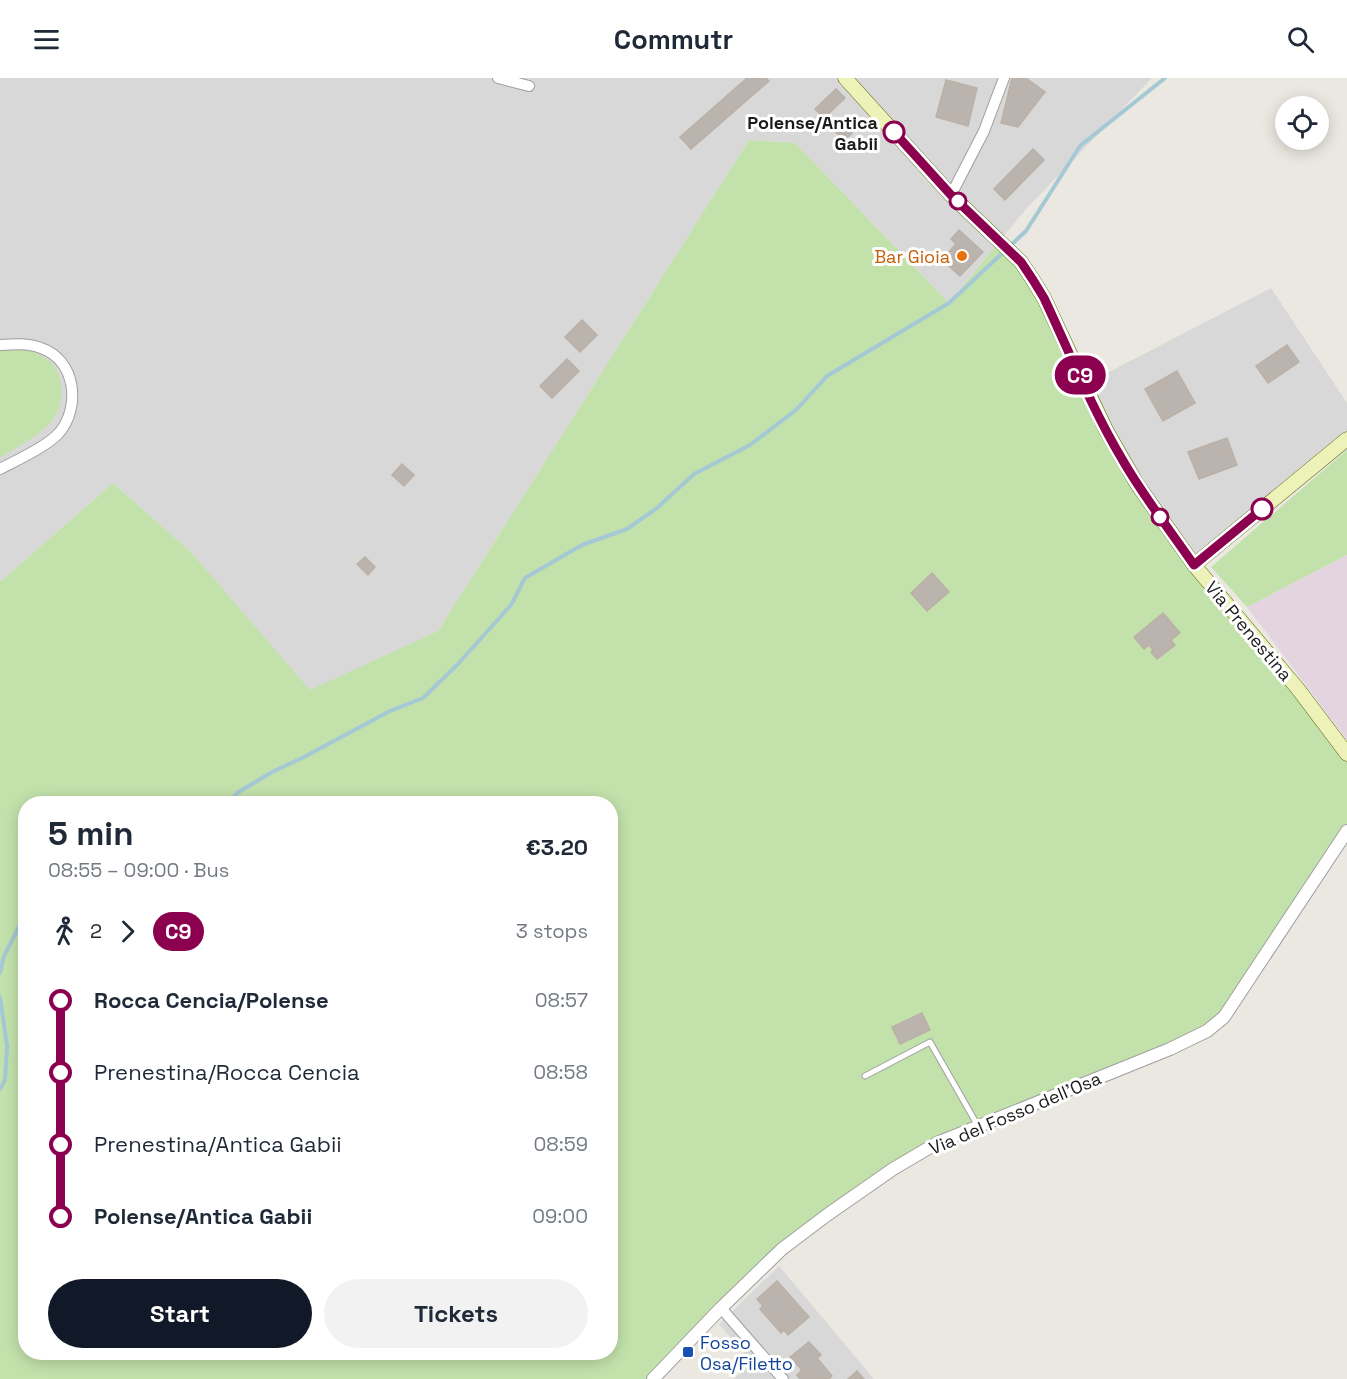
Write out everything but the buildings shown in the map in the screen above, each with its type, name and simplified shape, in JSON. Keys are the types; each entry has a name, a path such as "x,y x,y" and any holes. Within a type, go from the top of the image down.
{"main road":[{"name":"Via Prenestina","path":"849,80 951,195 1021,262 1044,298 1106,430 1137,484 1194,565 1293,683 1347,754"},
{"path":"1194,565 1347,439"}],"street":[{"path":"498,78 529,86"},
{"path":"951,195 984,131 1004,78"},
{"path":"0,345 32,345 49,351 68,371 72,401 68,418 59,432 42,446 0,469"},
{"name":"Via del Fosso dell'Osa","path":"653,1379 782,1249 863,1189 937,1143 1170,1049 1207,1031 1224,1017 1347,831"},
{"path":"721,1308 783,1379"}],"lane":[{"path":"865,1076 930,1042 978,1126"}],"shaded area":[{"path":"0,78 1152,78 1025,210 949,303 795,143 749,140 438,631 310,691 191,552 113,483 0,582"},
{"path":"1271,288 1347,403 1347,439 1194,565 1151,689 1084,385"},
{"path":"1347,555 1347,740 1247,607"},
{"path":"779,1266 874,1379 734,1379 753,1363 719,1324"}],"green space":[{"path":"749,140 795,143 949,303 999,242 1021,262 1137,484 1347,754 1347,830 1207,1031 937,1143 781,1249 653,1379 0,1379 0,582 113,483 191,552 310,690 438,631"},
{"path":"23,349 40,355 53,365 62,388 59,408 50,423 32,438 0,458 0,350"},
{"path":"1347,450 1347,555 1247,607 1211,567"}],"waterway":[{"path":"234,796 272,772 390,711 423,698 458,664 511,605 525,578 582,545 627,529 657,508 694,474 750,445 796,410 827,376 949,303 1026,231 1080,146 1165,78"},
{"path":"0,973 4,956 18,929"},
{"path":"0,997 7,1046 5,1080 0,1089"}],"bus line":[{"name":"C9","path":"894,132 951,195 1021,262 1044,298 1121,458 1194,565 1262,509"}],"place":[{"name":"Polense/Antica Gabii","path":"894,132"},
{"name":"Bar Gioia","path":"962,256"},
{"name":"Fosso Osa/Filetto","path":"688,1352"}]}
